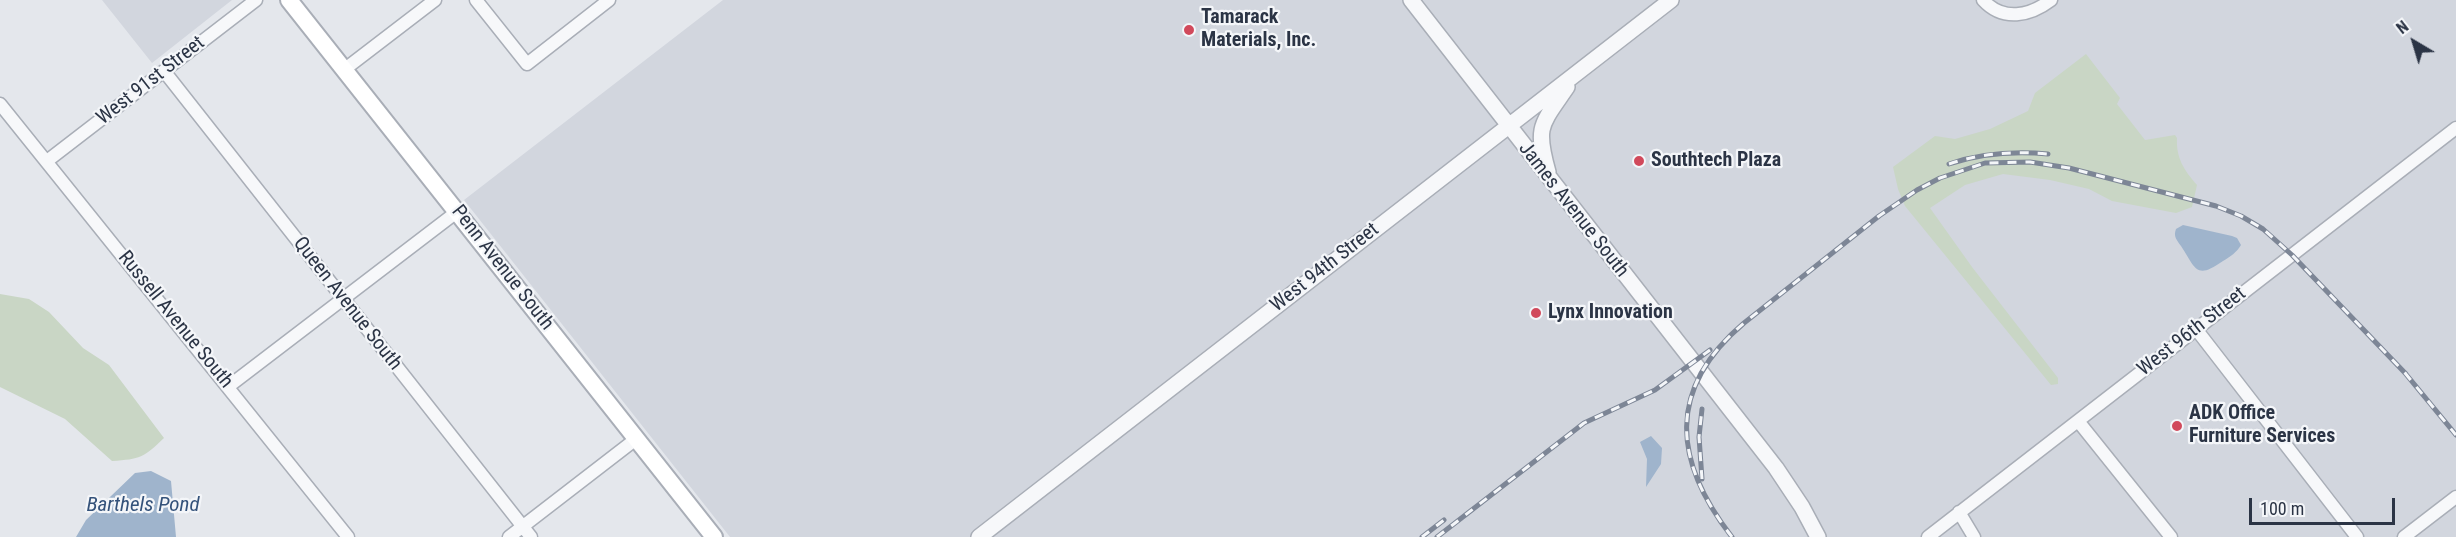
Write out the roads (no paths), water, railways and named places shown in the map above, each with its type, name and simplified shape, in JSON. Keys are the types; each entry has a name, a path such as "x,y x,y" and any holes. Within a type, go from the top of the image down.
{"main road":[{"name":"Penn Avenue South","path":"289,0 714,537"}],"street":[{"name":"West 91st Street","path":"47,161 256,0"},
{"path":"345,69 435,0"},
{"path":"476,0 527,64 609,0"},
{"name":"James Avenue South","path":"1411,0 1767,457 1802,507 1818,537"},
{"name":"West 94th Street","path":"979,537 1671,0"},
{"path":"1983,0 1995,10 2012,15 2030,12 2051,0"},
{"name":"Queen Avenue South","path":"164,71 531,537"},
{"path":"1551,180 1540,145 1541,131 1549,113 1576,74"},
{"name":"Russell Avenue South","path":"0,104 229,386 348,537"},
{"name":"West 96th Street","path":"1928,537 2456,128"},
{"path":"229,386 458,211"},
{"path":"2196,329 2357,537"},
{"path":"2078,421 2171,537"},
{"path":"509,537 636,439"},
{"path":"2404,537 2456,497"},
{"path":"1802,507 1831,537"},
{"path":"1959,513 1974,537"}],"water":[{"path":"2183,225 2232,236 2237,238 2241,245 2233,254 2214,267 2202,271 2190,261 2175,236 2176,229"},
{"path":"1651,436 1662,448 1661,464 1646,487 1647,459 1640,442"},
{"name":"Barthels Pond","path":"151,471 171,481 176,537 76,537 86,520 135,473"}],"railway":[{"path":"1949,164 1973,157 1998,154 2048,154"},
{"path":"1732,537 1712,509 1698,481 1689,453 1687,426 1690,400 1701,374 1719,348 1744,323 1879,216 1917,190 1940,178 1985,163 2030,162 2069,168 2216,206 2241,216 2263,229 2292,255 2406,374"},
{"path":"1437,537 1584,423 1655,390 1710,350"},
{"path":"2405,373 2456,435"},
{"path":"1702,409 1699,437 1702,479"},
{"path":"1422,537 1444,520"}],"place":[{"name":"Tamarack Materials, Inc.","path":"1189,30"},
{"name":"Southtech Plaza","path":"1639,161"},
{"name":"Lynx Innovation","path":"1536,313"},
{"name":"ADK Office Furniture Services","path":"2177,426"}]}
